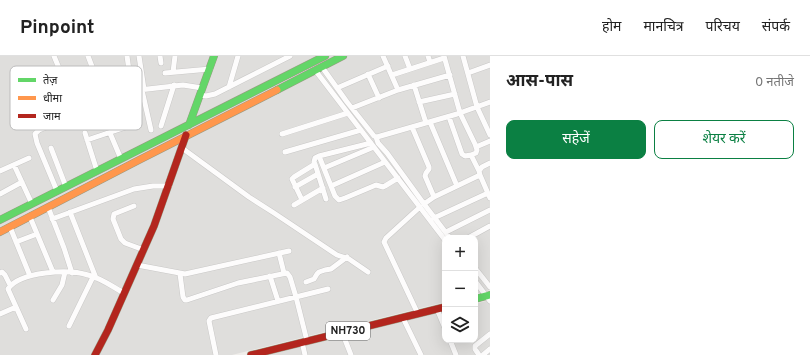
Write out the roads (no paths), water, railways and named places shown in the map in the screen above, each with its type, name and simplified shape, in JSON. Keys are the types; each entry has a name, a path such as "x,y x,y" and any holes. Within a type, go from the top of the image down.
{"main road":[{"path":"95,355 108,330 154,226 214,56"},
{"path":"0,232 139,160 187,131 325,56"},
{"path":"0,220 121,159 187,131 343,56"},
{"path":"478,299 488,297"},
{"name":"NH730","path":"251,355 442,308"}],"street":[{"path":"54,56 58,66"},
{"path":"88,56 92,66"},
{"path":"127,56 128,66"},
{"path":"139,56 140,66"},
{"path":"160,56 161,62"},
{"path":"173,72 175,56"},
{"path":"229,87 238,56"},
{"path":"200,96 210,96 290,56"},
{"path":"383,56 398,90"},
{"path":"405,56 410,69"},
{"path":"428,56 430,62"},
{"path":"463,56 477,107 490,135"},
{"path":"392,75 444,57 460,113 476,147 477,152 471,156 465,156 462,154 449,116"},
{"path":"468,72 490,65"},
{"path":"337,88 388,66"},
{"path":"165,73 210,69"},
{"path":"318,69 337,88 376,137 378,143 387,153 442,236"},
{"path":"318,69 348,113 385,162 448,235"},
{"path":"368,74 378,98"},
{"path":"352,108 398,90 450,75"},
{"path":"142,82 151,130"},
{"path":"143,90 183,85 202,88"},
{"path":"414,85 419,102 457,186"},
{"path":"160,126 174,86"},
{"path":"419,102 455,94"},
{"path":"376,137 460,113 490,102"},
{"path":"282,134 348,113"},
{"path":"412,127 429,167 425,174 434,197"},
{"path":"39,130 35,134 37,143 57,191"},
{"path":"87,140 118,130"},
{"path":"285,152 361,130"},
{"path":"85,133 97,171"},
{"path":"110,133 121,159"},
{"path":"476,147 490,141"},
{"path":"326,199 314,160 319,156 372,145"},
{"path":"324,168 372,145"},
{"path":"51,148 66,187"},
{"path":"182,148 249,197 330,251 337,255 347,257 368,272"},
{"path":"319,156 337,199 341,200 376,185 383,187 398,178"},
{"path":"434,218 489,195 487,183 471,156"},
{"path":"0,171 29,158"},
{"path":"331,186 385,162"},
{"path":"418,314 384,242 386,238 434,197 480,173 482,167 490,163"},
{"path":"302,200 292,180 294,176 315,164"},
{"path":"14,165 32,204"},
{"path":"295,187 318,174"},
{"path":"0,194 22,182"},
{"path":"52,219 138,188 169,186"},
{"path":"294,205 322,188"},
{"path":"134,206 114,214 113,219 121,239 125,243 144,250"},
{"path":"48,207 72,273"},
{"path":"446,232 490,210"},
{"path":"69,326 95,277 70,212"},
{"path":"30,217 53,272"},
{"path":"474,235 490,226"},
{"path":"10,227 30,276"},
{"path":"16,242 37,234"},
{"path":"137,265 180,274 190,274 288,251"},
{"path":"279,253 284,273"},
{"path":"306,282 314,279 320,272 330,270 347,257"},
{"path":"477,271 490,287"},
{"path":"10,285 37,274 65,272 95,277 124,293"},
{"path":"53,300 62,285 65,272"},
{"path":"0,273 4,273 10,285 8,290 26,330"},
{"path":"180,274 182,292 185,300 238,282 287,273 290,275 296,297 305,342 305,355"},
{"path":"270,276 278,302"},
{"path":"478,285 488,297"},
{"path":"216,355 209,323 211,318 328,289"},
{"path":"0,314 16,307"},
{"path":"437,309 442,321"},
{"path":"403,318 422,355"},
{"path":"342,332 351,355"},
{"path":"479,355 475,349 475,346 490,334"},
{"path":"451,343 456,355"},
{"path":"483,355 490,349"}]}
